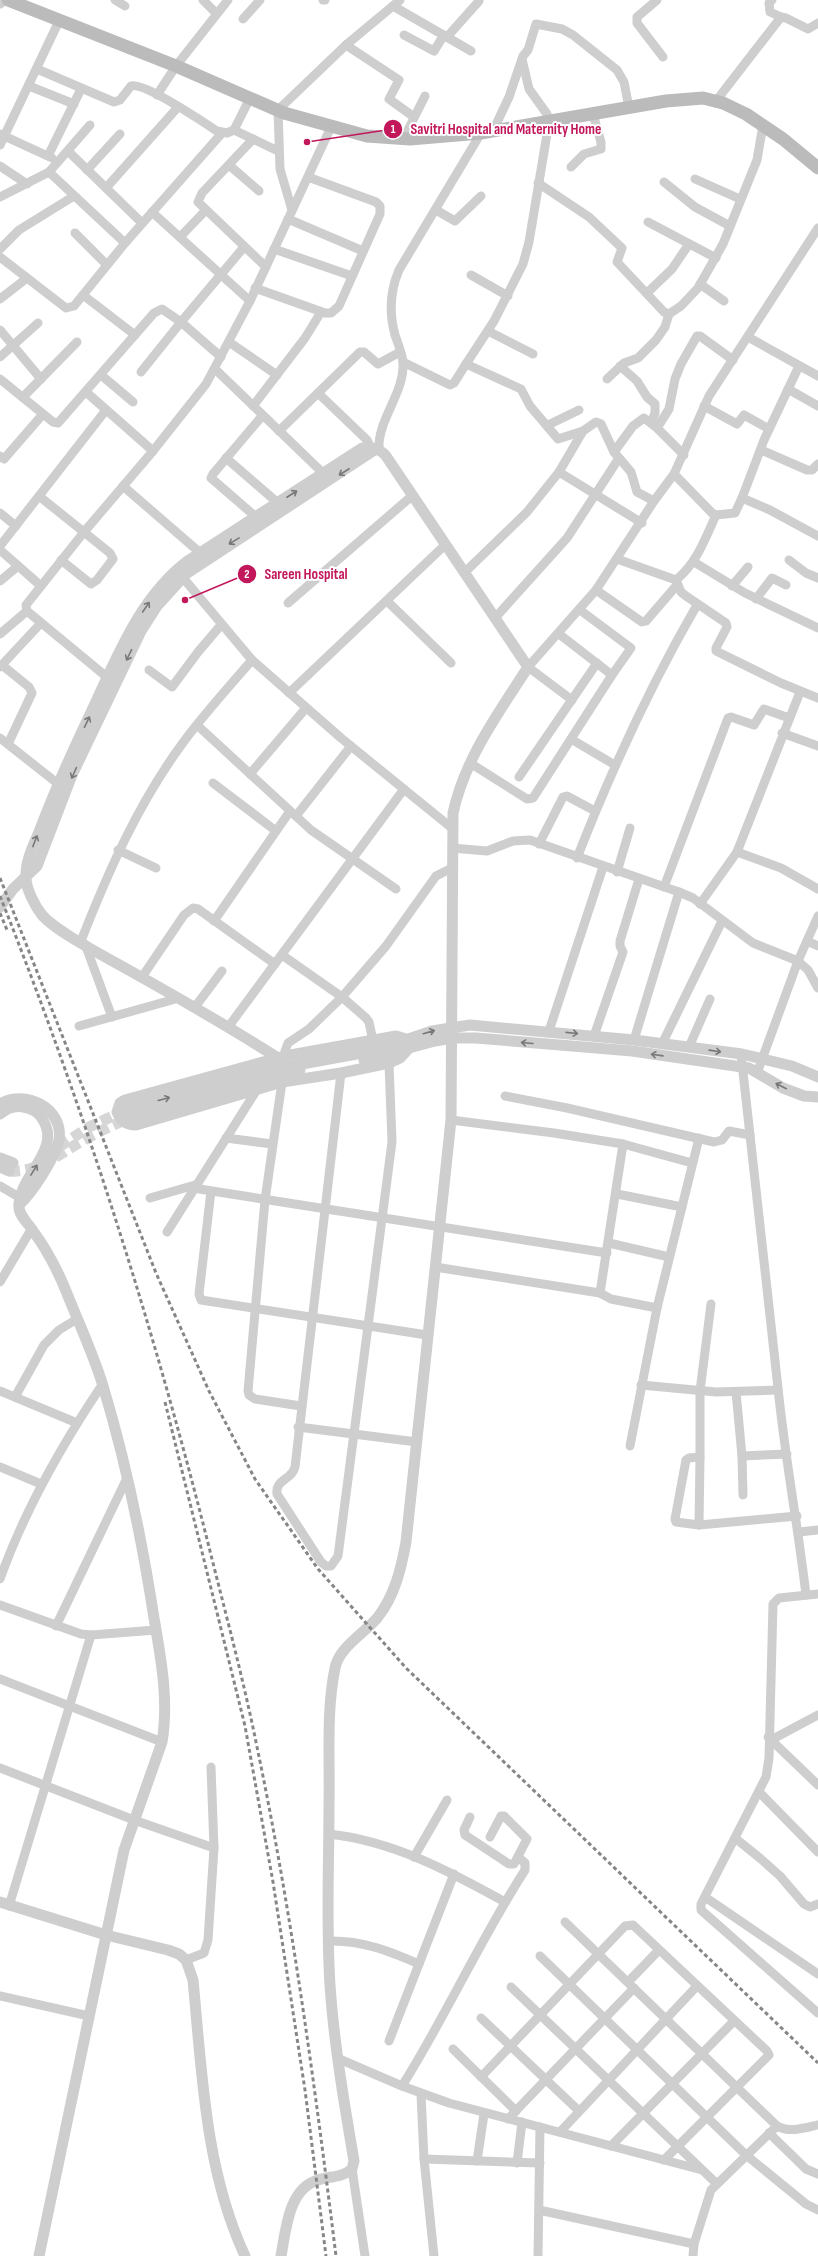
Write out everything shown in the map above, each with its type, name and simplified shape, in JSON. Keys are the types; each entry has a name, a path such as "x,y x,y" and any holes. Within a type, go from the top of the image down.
{"main road":[{"path":"8,0 176,66 278,110 367,136 404,138 487,132 666,102 703,98 716,101 746,114 763,125 818,168"}],"street":[{"path":"115,0 125,6"},
{"path":"203,0 216,13"},
{"path":"158,95 176,66 216,13 228,0"},
{"path":"243,19 260,0"},
{"path":"656,0 638,17 637,23 663,57"},
{"path":"772,0 769,4 770,12 808,29 818,23"},
{"path":"404,35 434,51 464,15 479,2"},
{"path":"290,214 278,151 278,110 346,45 396,3 471,51"},
{"path":"716,101 781,17"},
{"path":"0,146 2,135 29,86 59,21"},
{"path":"204,556 256,517 278,503 375,450 394,399 403,362 391,317 393,285 399,270 436,210 509,97 522,59 528,50 535,24 562,29 586,44 617,70 624,82 629,108"},
{"path":"346,45 399,80 389,98 414,117"},
{"path":"403,362 450,385 454,382 488,331 508,296 523,264 529,242 549,122 547,114 529,89 522,59"},
{"path":"37,69 81,89 116,102 133,85 158,95 222,133"},
{"path":"29,86 74,104"},
{"path":"48,156 81,89"},
{"path":"404,138 425,96"},
{"path":"234,130 250,98"},
{"path":"106,188 178,107"},
{"path":"571,167 584,154 601,149 601,142 593,114"},
{"path":"0,197 49,172 90,125"},
{"path":"607,379 626,361 638,358 656,340 665,327 669,314 681,306 700,284 716,258 757,160 763,125"},
{"path":"108,678 27,611 26,605 84,532 195,400 221,357 250,301 332,127"},
{"path":"0,256 66,308 74,306 142,223 222,133 234,130 278,151"},
{"path":"87,170 120,134"},
{"path":"2,135 59,161"},
{"path":"253,139 198,198 198,202 205,211 266,267"},
{"path":"68,151 142,223"},
{"path":"229,164 259,191"},
{"path":"0,166 27,184"},
{"path":"49,172 125,243"},
{"path":"255,288 321,312 331,313 336,310 380,214 380,206 376,202 308,176"},
{"path":"695,179 740,199"},
{"path":"664,182 695,208 730,226"},
{"path":"538,183 577,208 622,248 617,262 664,312 669,314"},
{"path":"0,249 19,230 74,196"},
{"path":"436,210 455,221 481,196"},
{"path":"180,238 205,211"},
{"path":"152,212 250,301"},
{"path":"290,214 363,251"},
{"path":"648,222 716,258"},
{"path":"365,2256 352,2169 354,2161 338,2058 330,1984 328,1941 330,1711 335,1666 346,1649 378,1617 394,1589 406,1542 451,1120 452,848 456,799 480,741 528,668 596,590 642,523 654,502 674,474 684,455 704,406 818,228"},
{"path":"75,233 107,265"},
{"path":"647,293 672,269 689,244"},
{"path":"141,372 244,247"},
{"path":"274,249 352,276"},
{"path":"471,274 508,296"},
{"path":"0,299 27,278"},
{"path":"700,284 724,301"},
{"path":"83,294 135,335"},
{"path":"0,379 53,422 58,423 154,313 162,309 181,322 221,357"},
{"path":"253,406 278,375 321,312"},
{"path":"0,357 38,322"},
{"path":"0,330 40,379"},
{"path":"488,331 526,352 533,354"},
{"path":"654,425 669,408 674,379 697,336 700,336 733,360"},
{"path":"748,337 818,376"},
{"path":"23,397 76,342"},
{"path":"229,342 278,375"},
{"path":"279,431 360,352 364,352 378,364 400,352"},
{"path":"466,364 515,385 520,389 530,406 548,425 558,439 583,431 596,422 600,423 616,455 631,472 637,492 654,502"},
{"path":"620,366 637,381 647,397 655,404 656,413 654,425"},
{"path":"674,474 706,508 716,515 735,513 762,450 769,429 799,366"},
{"path":"214,369 327,477"},
{"path":"101,375 133,402"},
{"path":"788,389 818,406"},
{"path":"86,392 153,451"},
{"path":"318,393 367,440 375,450 386,456 528,668 572,700"},
{"path":"704,406 735,423 739,423 744,415 769,429"},
{"path":"0,546 106,410"},
{"path":"548,425 579,410"},
{"path":"1,460 43,414"},
{"path":"256,517 211,478 262,416"},
{"path":"495,618 558,550 595,494 616,455 638,421 644,418 654,425 684,455"},
{"path":"464,573 527,512 559,472 583,431"},
{"path":"762,450 807,470 812,470 818,464"},
{"path":"226,458 278,503"},
{"path":"559,472 642,523"},
{"path":"282,1057 52,924 41,914 34,902 26,879 27,863 57,783 132,627 150,600 179,573 327,477"},
{"path":"123,486 204,556"},
{"path":"288,603 413,495"},
{"path":"39,496 113,556 112,562 94,583 88,583 61,560"},
{"path":"742,498 770,510 818,536"},
{"path":"0,513 16,526"},
{"path":"596,590 642,622 646,621 694,562 716,515"},
{"path":"289,693 445,546"},
{"path":"0,550 41,586"},
{"path":"617,559 677,583 686,596 697,605 726,623 727,627 716,648 716,651 800,692 818,698"},
{"path":"789,560 806,573 818,578"},
{"path":"694,562 756,599 818,628"},
{"path":"0,581 18,566"},
{"path":"732,586 748,567"},
{"path":"179,573 221,625 252,660 351,746 453,829"},
{"path":"0,907 13,889 26,879 37,866 72,775 141,631 179,573"},
{"path":"756,599 772,578 786,585"},
{"path":"387,601 451,663"},
{"path":"577,858 615,765 661,668 697,605"},
{"path":"470,763 530,799 535,796 571,738 631,648 580,610"},
{"path":"0,634 27,611"},
{"path":"8,744 32,693 28,687 1,666 40,622"},
{"path":"149,670 172,688 198,652 221,625"},
{"path":"559,634 612,675"},
{"path":"112,1017 83,942 118,850 165,771 197,725 252,660"},
{"path":"519,777 597,663"},
{"path":"700,904 737,852 782,733 800,692"},
{"path":"250,774 306,708"},
{"path":"664,887 728,718 731,717 754,725 764,709 789,718"},
{"path":"197,725 293,814 396,889"},
{"path":"782,733 818,746"},
{"path":"0,738 57,783"},
{"path":"571,738 615,765"},
{"path":"214,921 276,831 293,814 351,746"},
{"path":"213,783 276,831"},
{"path":"229,1026 404,789"},
{"path":"539,844 563,797 567,796 595,811"},
{"path":"617,872 630,828"},
{"path":"452,848 487,850 522,840 539,844 617,872 680,892 700,904 753,943 798,961 808,970 818,988"},
{"path":"118,850 156,868"},
{"path":"737,852 781,868 818,889"},
{"path":"549,1031 603,867"},
{"path":"282,1057 288,1043 309,1029 342,997 386,946 436,876 452,868"},
{"path":"594,1036 623,952 620,942 639,879"},
{"path":"634,1040 680,892"},
{"path":"142,977 190,909 198,909 275,964"},
{"path":"757,1073 798,961 816,926 818,916"},
{"path":"662,1044 722,921"},
{"path":"807,941 818,946"},
{"path":"282,955 342,997 369,1022 373,1041"},
{"path":"195,1008 222,971"},
{"path":"79,1026 179,998"},
{"path":"689,1047 710,999"},
{"path":"408,1043 392,1036 373,1041 282,1057 131,1098 120,1103 117,1112 121,1120 126,1124 136,1125 282,1082 341,1073 389,1062 400,1058 408,1043 451,1026 470,1025 549,1031 634,1040 741,1054 792,1066 818,1077"},
{"path":"128,1114 296,1064 373,1051 408,1043 452,1038 476,1038 632,1051 742,1067 804,1096 818,1097"},
{"path":"741,1054 778,1390 797,1516 806,1595"},
{"path":"341,1073 298,1427 294,1472 279,1483 277,1494 321,1562 326,1566 331,1566 338,1556 392,1142 389,1062"},
{"path":"282,1082 265,1200 249,1395 255,1399 301,1406"},
{"path":"167,1232 194,1187 258,1088"},
{"path":"505,1096 567,1108 718,1142 728,1131 750,1135"},
{"path":"0,1104 20,1097 30,1098 48,1109 55,1120 58,1131 59,1139 53,1155 21,1201"},
{"path":"0,1114 6,1109 18,1106 30,1108 41,1116 48,1134 44,1152 21,1201 19,1211 48,1252 77,1319 102,1385 127,1478 147,1568 164,1679 165,1728 162,1742 124,1850 39,2256"},
{"path":"451,1120 554,1133 624,1144 692,1163"},
{"path":"226,1138 272,1144"},
{"path":"630,1446 657,1308 699,1138"},
{"path":"600,1293 624,1144"},
{"path":"0,1158 7,1167"},
{"path":"0,1186 21,1201"},
{"path":"150,1198 194,1187 265,1200 607,1253"},
{"path":"211,1191 200,1298 204,1302 427,1335"},
{"path":"617,1194 682,1207"},
{"path":"0,1282 32,1228"},
{"path":"609,1243 669,1257"},
{"path":"436,1267 600,1293 610,1299 657,1308"},
{"path":"699,1525 700,1391 711,1304"},
{"path":"15,1397 44,1345 59,1330 77,1319"},
{"path":"0,1579 3,1564 41,1484 77,1423 102,1385"},
{"path":"642,1385 700,1391 736,1392 778,1390"},
{"path":"0,1391 77,1423"},
{"path":"736,1392 742,1456 743,1495"},
{"path":"298,1427 417,1442"},
{"path":"742,1456 787,1454"},
{"path":"700,1457 689,1458 686,1460 675,1518 679,1524 699,1525 797,1516"},
{"path":"0,1467 41,1484"},
{"path":"56,1626 127,1478"},
{"path":"799,1532 818,1530"},
{"path":"818,1594 779,1598 773,1604 770,1738 766,1777 701,1904 701,1910 704,1915 790,1987 818,2013"},
{"path":"0,1605 56,1626 90,1636 156,1630"},
{"path":"90,1636 5,1904 106,1935 168,1950 179,1954 186,1960 193,1980 207,2120 221,2195 231,2227 245,2256"},
{"path":"0,1679 162,1742"},
{"path":"770,1738 818,1715"},
{"path":"770,1738 818,1785"},
{"path":"186,1960 204,1953 208,1940 214,1848 212,1767"},
{"path":"0,1768 134,1820 214,1848"},
{"path":"759,1792 818,1852"},
{"path":"414,1857 447,1800"},
{"path":"470,1817 464,1830 465,1835 509,1864 514,1864 527,1839 506,1817 501,1816 490,1837"},
{"path":"329,1834 356,1837 385,1845 454,1874 505,1902"},
{"path":"735,1838 780,1876 804,1904 810,1907 818,1904"},
{"path":"402,2086 426,2047 505,1902 525,1870 524,1863 518,1857"},
{"path":"389,2041 454,1874"},
{"path":"705,1897 818,1974"},
{"path":"565,1922 777,2126 782,2129 790,2129 818,2125"},
{"path":"480,2076 629,1924 633,1925 767,2051 769,2055 664,2160"},
{"path":"328,1941 362,1943 386,1950 419,1964"},
{"path":"508,2119 604,2018 659,1950"},
{"path":"540,1956 746,2155 806,2204 818,2210"},
{"path":"560,2132 697,1986"},
{"path":"510,1987 716,2183"},
{"path":"0,1996 89,2016"},
{"path":"481,2018 580,2111"},
{"path":"611,2146 734,2020"},
{"path":"453,2049 516,2111"},
{"path":"338,2058 421,2094 484,2114 522,2122 702,2170"},
{"path":"421,2094 424,2160 434,2256"},
{"path":"476,2161 484,2114"},
{"path":"517,2162 522,2122"},
{"path":"693,2256 694,2244 707,2198 716,2183 777,2126"},
{"path":"538,2256 540,2127"},
{"path":"769,2133 806,2169 818,2174"},
{"path":"424,2160 540,2163"},
{"path":"280,2256 292,2205 302,2189 316,2180 345,2175 352,2169"},
{"path":"539,2210 694,2244"}],"tunnel":[{"path":"59,1147 89,1127 126,1110"},
{"path":"9,1171 19,1171 37,1167 96,1133 130,1118"}],"railway":[{"path":"0,878 156,1273 209,1391 255,1479 318,1569 406,1668 818,2063"},
{"path":"0,896 61,1058 89,1139 142,1304 189,1471 235,1651 270,1810 292,1937 320,2129 336,2256"},
{"path":"0,913 7,930"},
{"path":"165,1402 245,1726 273,1882 305,2090 326,2256"}],"place":[{"name":"Savitri Hospital and Maternity Home","path":"307,142"},
{"name":"Sareen Hospital","path":"185,600"}]}
